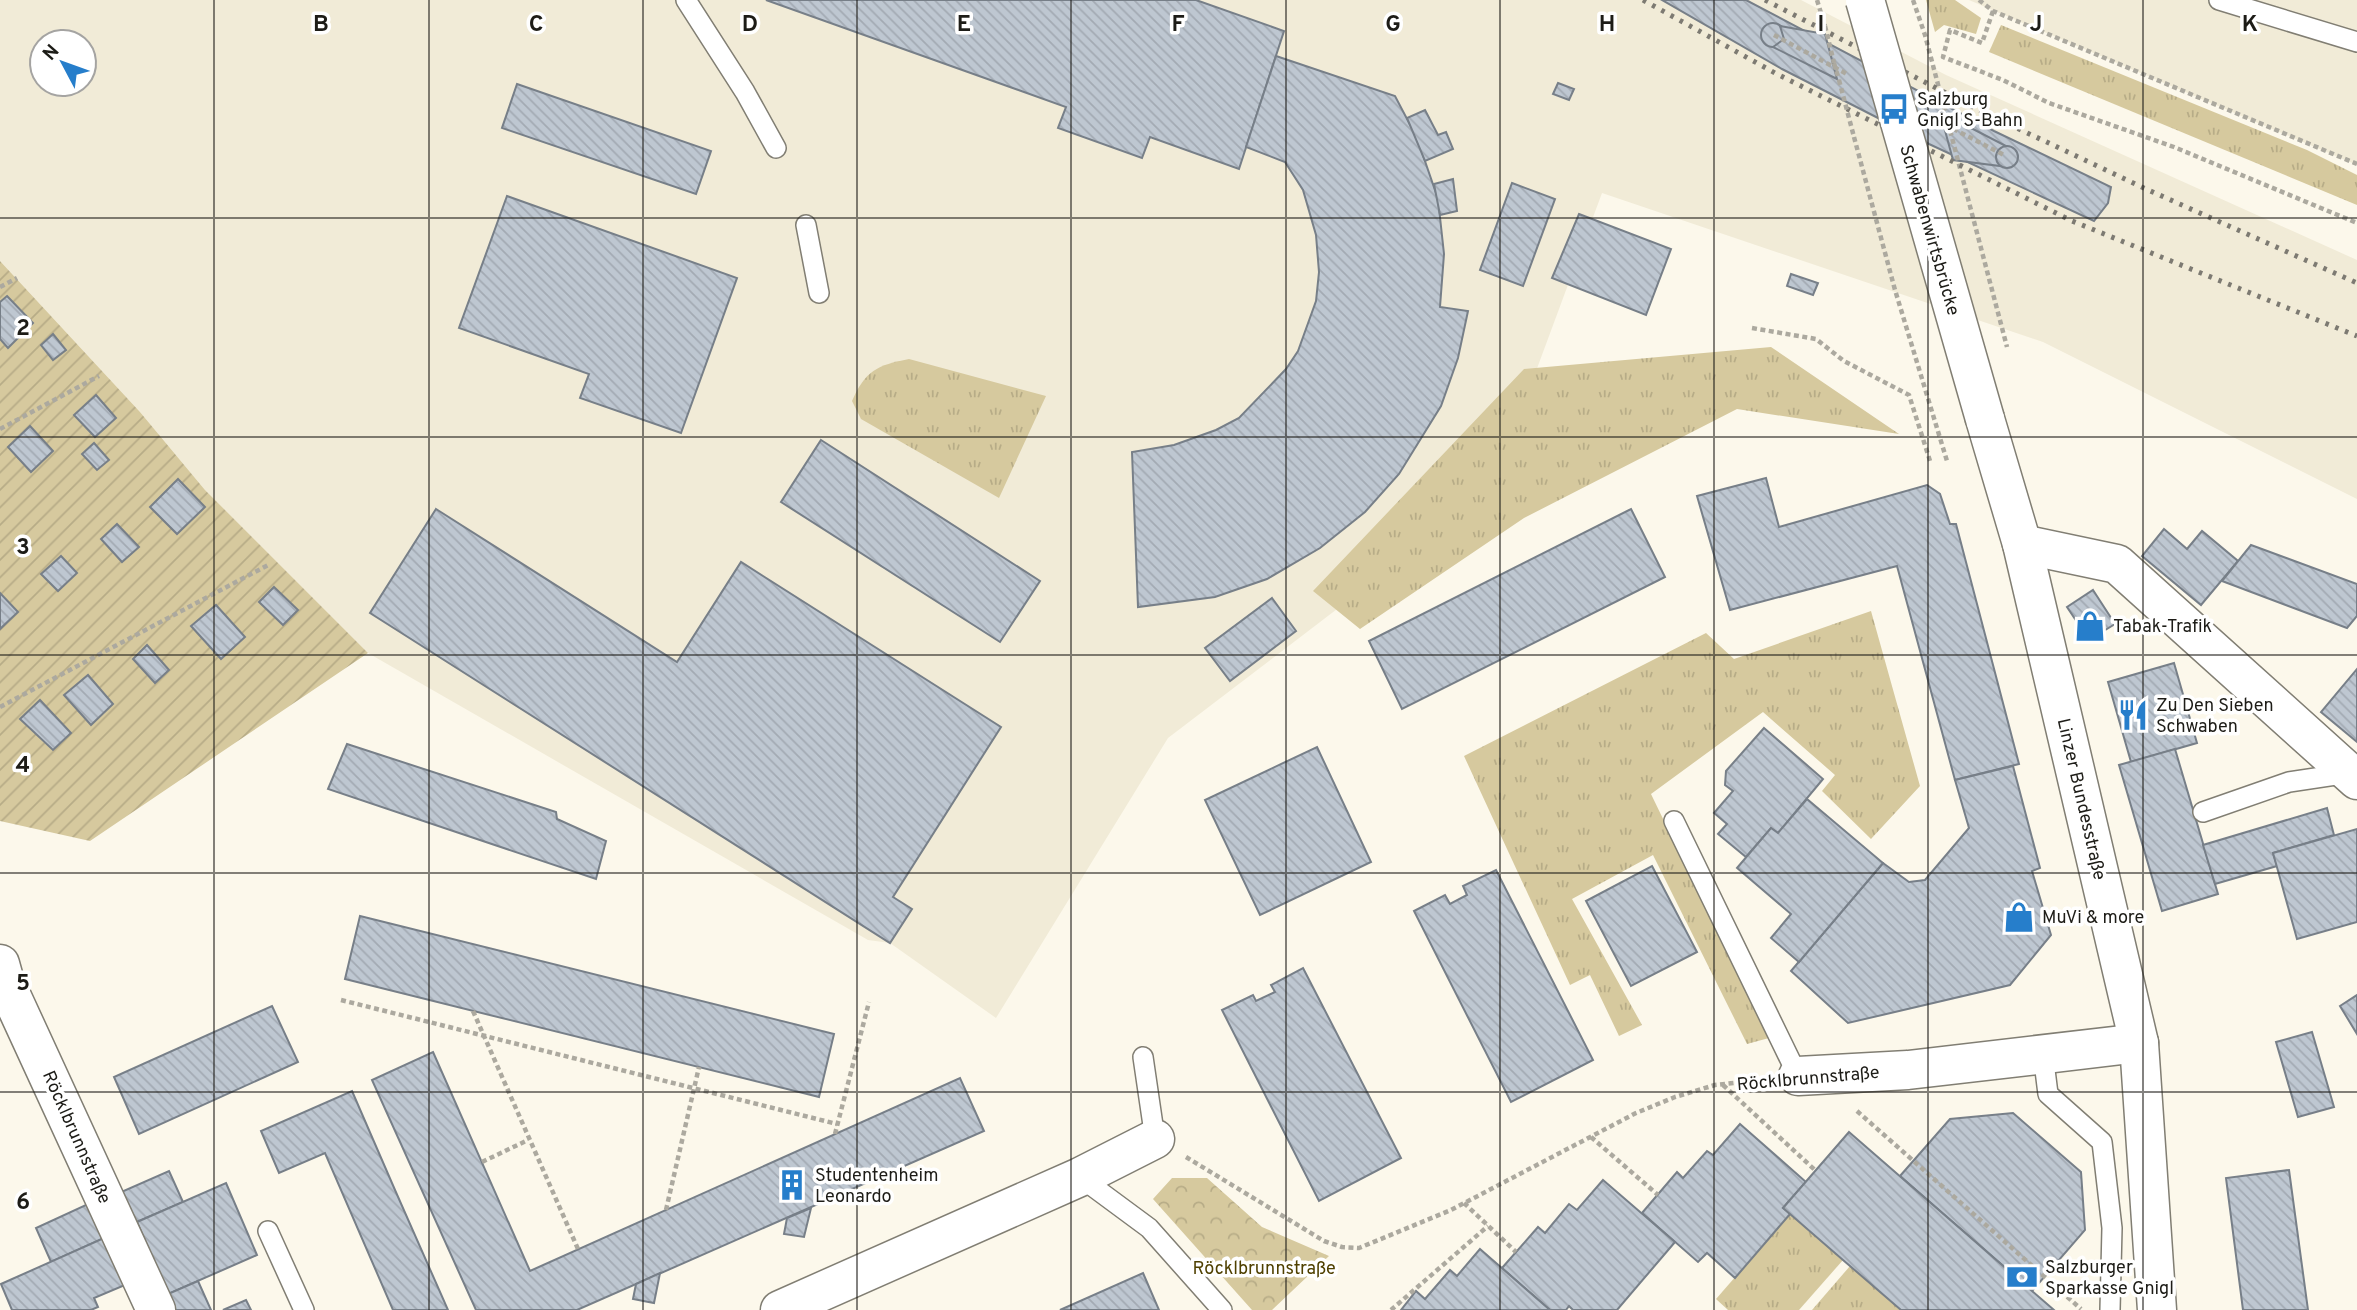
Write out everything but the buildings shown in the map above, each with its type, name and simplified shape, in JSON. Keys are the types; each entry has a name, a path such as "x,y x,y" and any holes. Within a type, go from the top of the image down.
{"street":[{"name":"Schwabenwirtsbrücke","path":"1866,0 1985,419"},
{"name":"Linzer Bundesstraße","path":"1985,419 2022,544 2140,1043 2157,1310"},
{"path":"2022,544 2117,564 2353,776"},
{"name":"Röcklbrunnstraße","path":"0,964 5,982 156,1310"},
{"name":"Röcklbrunnstraße","path":"1808,1075 1908,1070 2140,1043"},
{"path":"780,1310 1080,1177 1155,1139"}],"lane":[{"path":"686,0 745,92 776,148"},
{"path":"2219,0 2357,42"},
{"path":"806,225 819,293"},
{"path":"2203,811 2289,782 2353,776"},
{"path":"1674,821 1808,1075"},
{"path":"2043,1054 2048,1094 2102,1142 2112,1228 2110,1310"},
{"path":"1143,1056 1155,1139"},
{"path":"1080,1177 1149,1228 1222,1310"},
{"path":"268,1231 304,1310"}],"path":[{"path":"1817,0 1895,290 1947,461"},
{"path":"1913,0 1925,35 2008,349"},
{"path":"1979,0 1993,11 2357,164"},
{"path":"1993,11 1982,43 1950,30 1943,57 2003,80 2049,103 2174,147 2357,223"},
{"path":"0,287 17,278"},
{"path":"1752,328 1816,339 1844,361 1909,395 1931,464"},
{"path":"0,429 99,376"},
{"path":"0,707 270,564"},
{"path":"341,1000 837,1124"},
{"path":"835,1134 869,1002"},
{"path":"474,1011 528,1140 578,1249"},
{"path":"666,1210 699,1067"},
{"path":"1808,1075 2081,1310"},
{"name":"Röcklbrunnstraße","path":"1155,1139 1324,1241 1342,1247 1359,1248 1464,1203 1675,1097 1723,1084 1808,1075"},
{"path":"1723,1084 1816,1171"},
{"path":"1591,1137 1658,1195"},
{"path":"482,1162 528,1140"},
{"path":"1464,1203 1516,1252"},
{"path":"1391,1310 1488,1226"}],"shaded area":[{"path":"0,0 1801,0 1946,75 2357,260 2357,499 2043,342 1602,193 1522,409 1341,606 1168,738 996,1018 890,943 868,940 368,653 205,490 140,412 0,261"},
{"path":"1969,0 2357,0 2357,165"}],"green space":[{"path":"1926,0 1955,0 1981,18 1976,34 1944,25 1935,32"},
{"path":"2001,25 2307,150 2357,175 2357,205 1989,52"},
{"path":"0,261 140,412 205,490 368,653 90,841 0,821"},
{"path":"1771,347 1899,434 1737,409 1524,518 1360,629 1313,591 1524,369"},
{"path":"909,359 1046,396 999,498 861,419 852,401 867,376 880,367"},
{"path":"1871,611 1920,786 1871,839 1822,791 1835,775 1763,712 1651,794 1769,1038 1747,1044 1653,855 1572,899 1642,1025 1619,1036 1590,975 1570,985 1464,756 1706,633 1734,659"},
{"name":"Röcklbrunnstraße","path":"1172,1178 1207,1178 1262,1227 1329,1256 1272,1310 1252,1310 1153,1199"},
{"path":"1790,1214 1843,1260 1799,1310 1728,1310 1716,1299"},
{"path":"1850,1266 1901,1310 1812,1310"}],"railway":[{"path":"1643,0 1775,73 2072,221 2357,336"},
{"path":"1765,0 1983,112 2146,189 2357,283"}],"place":[{"name":"Salzburg Gnigl S-Bahn","path":"1894,109"},
{"name":"Tabak-Trafik","path":"2090,626"},
{"name":"Zu Den Sieben Schwaben","path":"2133,715"},
{"name":"MuVi & more","path":"2019,917"},
{"name":"Studentenheim Leonardo","path":"792,1185"},
{"name":"Salzburger Sparkasse Gnigl","path":"2022,1277"}]}
